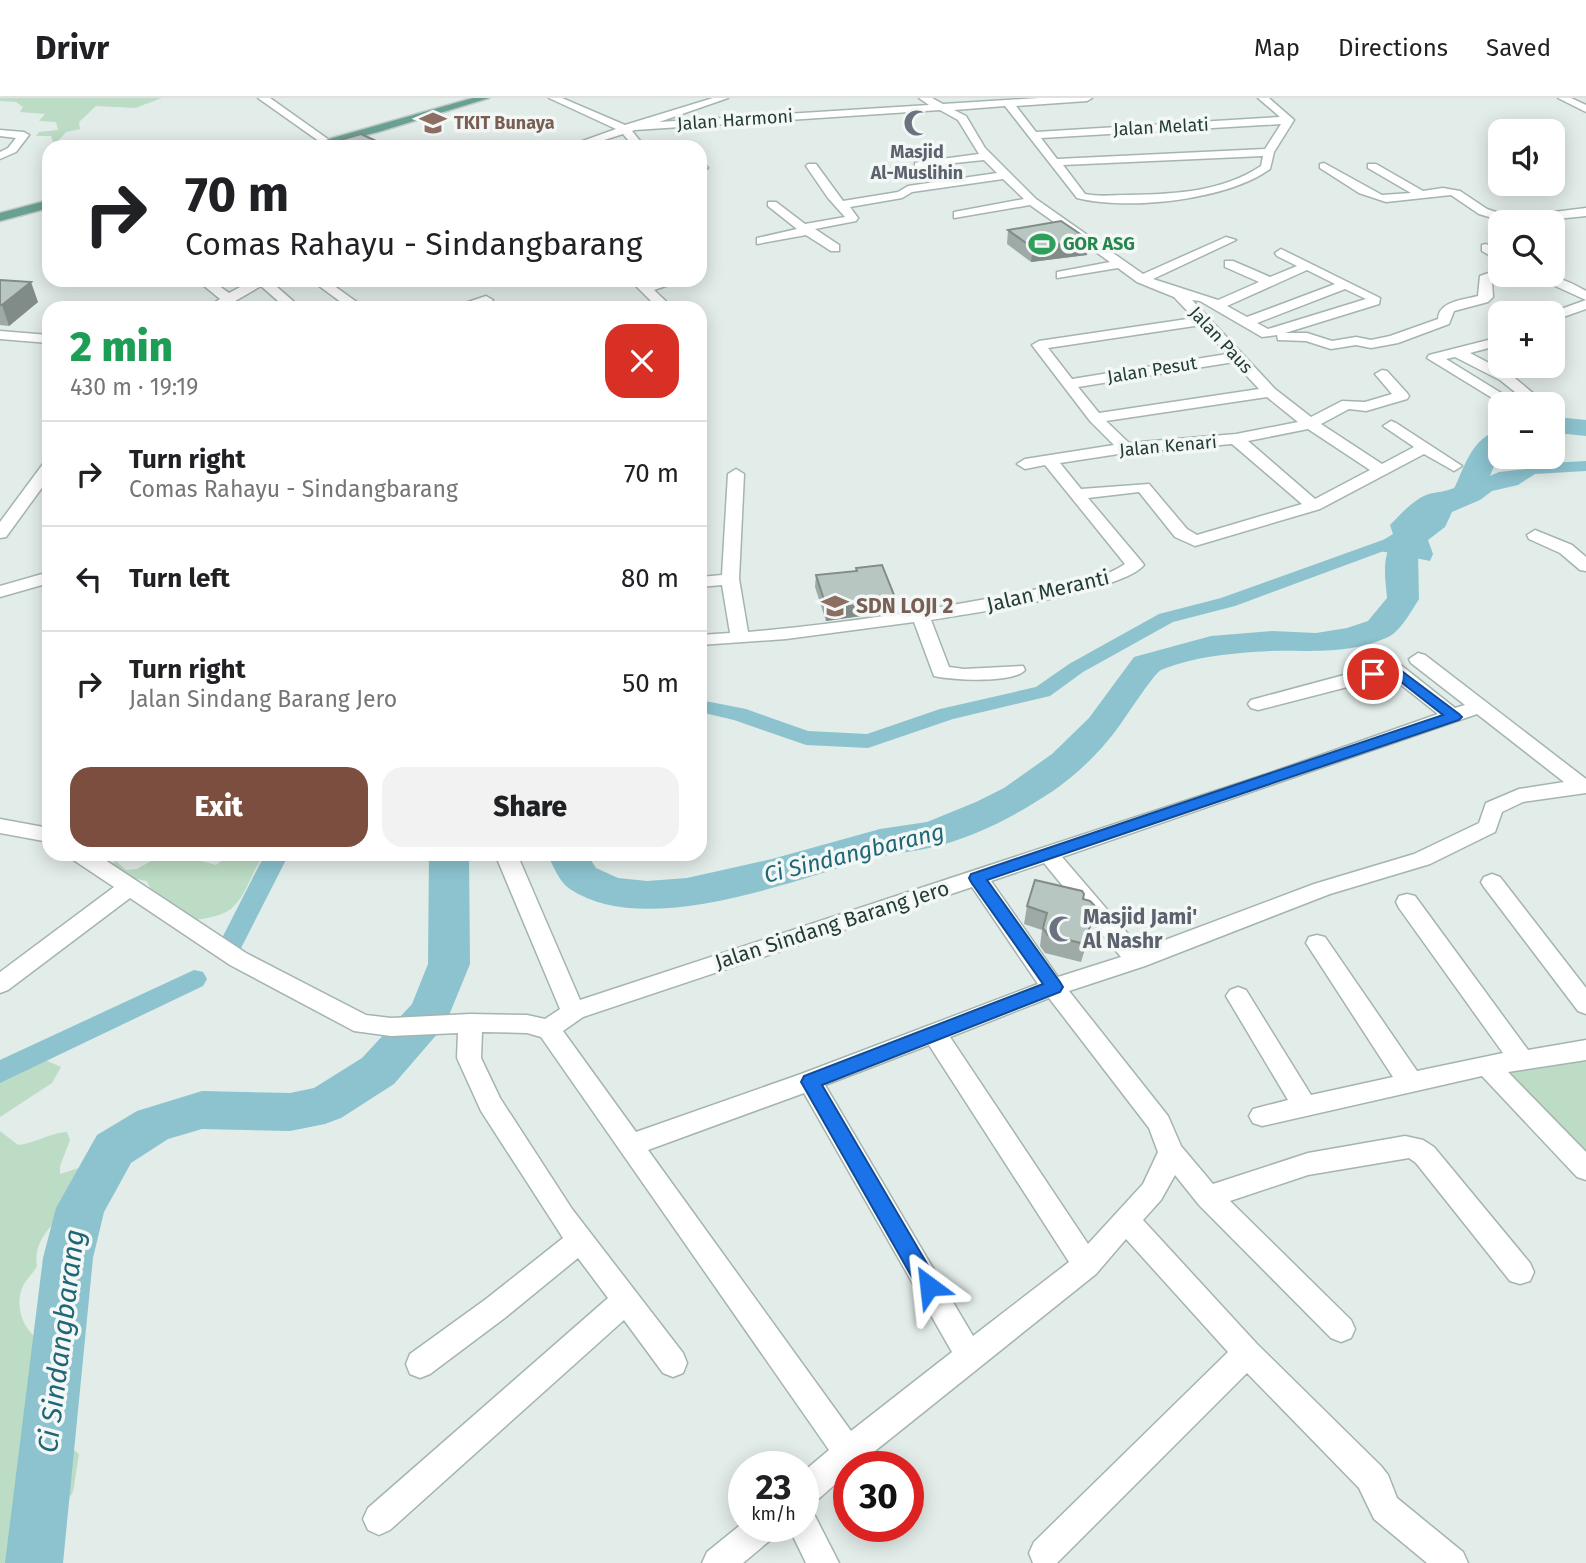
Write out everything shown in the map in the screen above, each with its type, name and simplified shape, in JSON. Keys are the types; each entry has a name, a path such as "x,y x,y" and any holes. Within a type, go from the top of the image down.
{"main road":[{"path":"334,140 484,98"},
{"path":"0,217 42,206"}],"street":[{"path":"263,98 324,140"},
{"path":"554,98 627,128 635,140"},
{"path":"592,140 723,98"},
{"name":"Jalan Harmoni","path":"627,128 929,104 1009,104 1031,100 1087,98"},
{"path":"1056,162 1264,146 1289,120 1263,98"},
{"path":"1563,98 1586,109"},
{"name":"Jalan Paus","path":"929,104 962,118 987,156 1032,201 1142,279 1179,294 1270,391 1310,424 1381,470"},
{"path":"1009,104 1081,196 1103,198 1221,190 1260,173 1268,163 1264,146 1237,123"},
{"path":"778,117 786,128"},
{"name":"Jalan Melati","path":"1034,135 1289,120"},
{"path":"0,133 24,135 12,150 0,156"},
{"path":"919,165 987,156"},
{"path":"761,241 852,218 812,166"},
{"path":"1324,166 1381,198 1446,192 1461,195"},
{"path":"1372,166 1422,195"},
{"path":"843,207 846,204 902,195 908,189 1005,175"},
{"path":"1447,181 1488,214"},
{"path":"958,215 1032,201"},
{"path":"772,204 785,216 808,228 835,248"},
{"path":"1565,214 1586,212"},
{"path":"1565,222 1584,226"},
{"path":"1142,279 1230,240"},
{"path":"1267,334 1374,302 1373,298 1304,267 1281,253"},
{"path":"1062,275 1120,264"},
{"path":"1229,264 1270,282"},
{"path":"1216,306 1304,267"},
{"path":"1179,294 1197,295 1267,334 1307,337 1331,345 1352,341 1381,343 1444,321 1445,311 1449,307 1483,299 1486,297 1485,279 1488,278"},
{"path":"1247,322 1344,285"},
{"path":"1565,285 1586,296"},
{"path":"213,287 229,299"},
{"path":"225,301 249,287"},
{"path":"269,287 286,301"},
{"path":"327,287 348,301"},
{"path":"644,287 659,301"},
{"path":"1565,312 1586,304"},
{"path":"1125,448 1095,418 1040,345 1203,321"},
{"path":"0,335 42,338"},
{"path":"1488,345 1434,358 1492,392"},
{"path":"1459,353 1505,377 1524,392"},
{"name":"Jalan Pesut","path":"1068,384 1237,357"},
{"name":"Jalan Kenari","path":"1025,464 1125,448 1236,439 1310,424 1347,404 1366,407 1402,396 1382,373"},
{"path":"1095,418 1270,391"},
{"path":"1391,426 1454,466"},
{"path":"1236,439 1314,506"},
{"path":"1078,494 1143,487 1181,533 1195,541 1314,506 1424,447"},
{"name":"Jalan Meranti","path":"707,640 836,630 921,617 1101,582 1128,571 1135,565 1050,461"},
{"path":"736,474 730,579 740,638"},
{"path":"0,533 42,476"},
{"path":"30,491 42,492"},
{"path":"1535,535 1566,549 1586,566"},
{"path":"707,581 730,579"},
{"path":"0,592 42,580"},
{"path":"921,617 941,672 964,675 1016,670"},
{"path":"1418,659 1584,786"},
{"path":"1258,704 1385,670 1395,670 1454,717"},
{"name":"Jalan Sindang Barang Jero","path":"549,1030 575,1011 977,878 1478,707"},
{"path":"631,1145 810,1082 1054,987 1137,960 1322,889 1422,859 1488,827 1493,808 1519,796 1584,786"},
{"path":"0,826 42,833"},
{"path":"1047,853 1137,960"},
{"path":"99,861 130,887 239,959 362,1024 391,1027 461,1023 527,1024 549,1030 848,1451"},
{"path":"509,861 566,1000 575,1011"},
{"path":"977,878 1054,987 1159,1123 1171,1152 1208,1197 1341,1329"},
{"path":"1492,882 1586,1005"},
{"path":"0,984 130,887"},
{"path":"1407,902 1521,1059"},
{"path":"1317,943 1411,1083"},
{"path":"1238,996 1304,1105"},
{"path":"461,1023 469,1058 490,1104 580,1240 673,1363"},
{"path":"935,1034 1086,1265"},
{"path":"1262,1116 1521,1059 1586,1050"},
{"path":"1487,1066 1586,1170"},
{"path":"810,1082 969,1355"},
{"path":"1208,1197 1308,1164 1395,1148 1414,1148 1425,1155 1520,1272"},
{"path":"851,1451 969,1355 1086,1265 1128,1222 1152,1192 1171,1152"},
{"path":"1128,1222 1247,1353 1370,1477 1377,1486 1385,1508 1452,1563"},
{"path":"419,1364 496,1308 580,1240"},
{"path":"379,1519 625,1301"},
{"path":"1045,1553 1247,1353"},
{"path":"819,1478 833,1467"},
{"path":"718,1563 744,1542"},
{"path":"812,1542 823,1563"}],"green space":[{"path":"0,98 162,98 135,108 96,106 79,122 80,129 66,132 59,140 52,140 51,136 36,136 39,132 58,130 56,122 39,121 45,114 20,112 23,107 16,102 0,101"},
{"path":"116,861 126,870 137,869 151,861 201,861 216,865 221,861 260,861 234,906 221,914 191,920 167,914 147,881 112,874 107,866"},
{"path":"1586,1046 1586,1161 1487,1057"},
{"path":"45,1060 61,1067 52,1083 0,1117 0,1079"},
{"path":"0,1131 18,1145 67,1132 70,1140 60,1166 60,1174 85,1166 90,1182 40,1242 37,1266 21,1291 19,1306 26,1327 49,1351 39,1396 41,1418 51,1431 79,1454 73,1492 27,1563 0,1563"}],"water":[{"path":"1488,446 1488,462 1476,482 1499,472 1565,469 1565,462 1586,461 1586,471 1535,474 1518,485 1492,491 1480,500 1452,512 1445,527 1428,540 1433,554 1430,561 1380,551 1376,547 1393,534 1390,525 1406,508 1426,495 1449,490 1463,481 1479,462 1479,452"}],"building":[{"path":"361,134 374,140 340,140"},
{"path":"1061,221 1089,240 1033,248 1008,230"},
{"path":"0,280 31,282 0,305"},
{"path":"882,565 896,600 827,609 816,575 857,571 856,568"},
{"path":"1035,880 1082,891 1083,899 1095,906 1085,944 1048,935 1043,928 1047,913 1027,906"}],"waterway":[{"path":"1565,426 1586,428"},
{"path":"1469,489 1488,448"},
{"name":"Ci Sindangbarang","path":"571,861 585,880 612,892 647,895 687,892 730,884 880,842 933,834 962,824 1017,797 1065,763 1101,726 1146,664 1211,646 1272,641 1316,643 1352,637 1380,628 1403,599 1401,561 1405,545 1433,519"},
{"path":"707,707 739,714 806,738 868,741 947,714 1043,692 1076,668 1166,618 1228,602 1405,537"},
{"path":"230,946 273,861"},
{"name":"Ci Sindangbarang","path":"34,1563 68,1258 80,1208 114,1149 153,1125 202,1110 290,1112 325,1105 378,1071 430,1013 449,964 449,861"},
{"path":"0,1072 194,979"}],"place":[{"name":"TKIT Bunaya","path":"433,123"},
{"name":"Masjid Al-Muslihin","path":"917,123"},
{"name":"GOR ASG","path":"1042,244"},
{"name":"SDN LOJI 2","path":"835,606"},
{"name":"Masjid Jami' Al Nashr","path":"1062,929"}],"route":[{"path":"929,1286 810,1082 1054,987 977,878 1454,717 1395,670 1373,674"}]}
